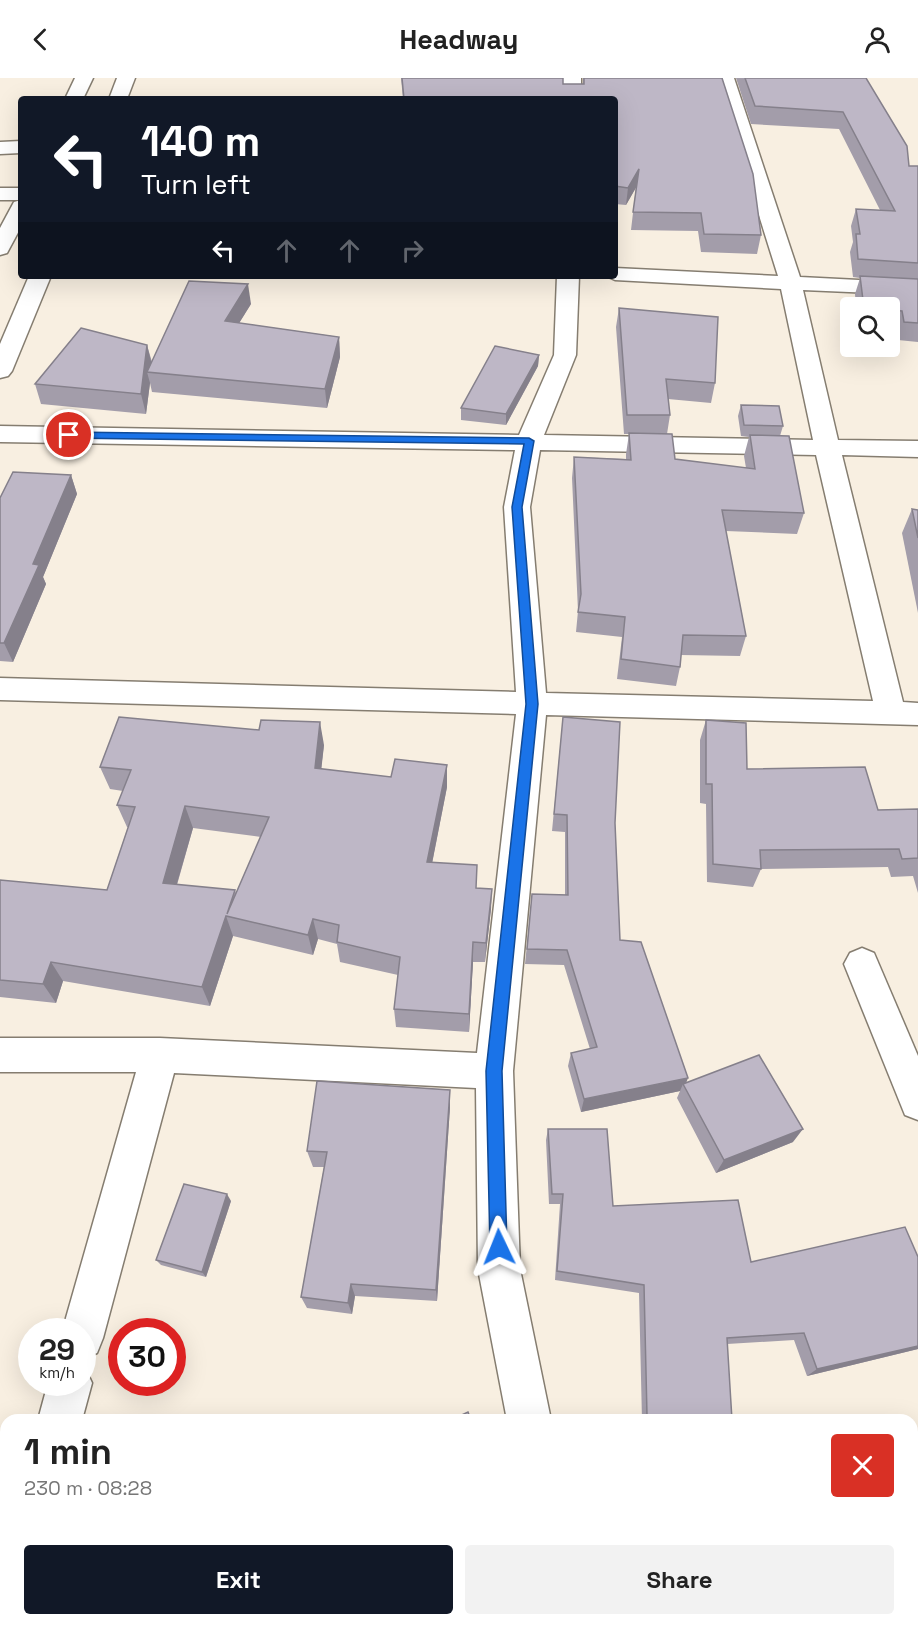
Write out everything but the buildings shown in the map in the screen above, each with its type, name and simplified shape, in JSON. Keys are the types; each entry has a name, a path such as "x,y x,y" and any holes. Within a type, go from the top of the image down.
{"street":[{"path":"75,96 84,78"},
{"path":"119,96 126,78"},
{"path":"572,78 572,96"},
{"path":"0,689 904,714 827,447 791,283 724,78"},
{"path":"0,148 18,147"},
{"path":"0,194 18,194"},
{"path":"0,249 18,212"},
{"path":"618,274 918,289"},
{"path":"0,371 39,279"},
{"path":"528,1414 500,1269 494,1071 532,704 517,507 529,441 565,355 567,279"},
{"path":"0,434 918,449"},
{"path":"862,964 918,1102"},
{"path":"0,1055 160,1055 494,1071"},
{"path":"88,1318 160,1055"},
{"path":"62,1414 66,1396"}],"route":[{"path":"69,435 529,441 517,507 532,704 494,1071 499,1247"}]}
